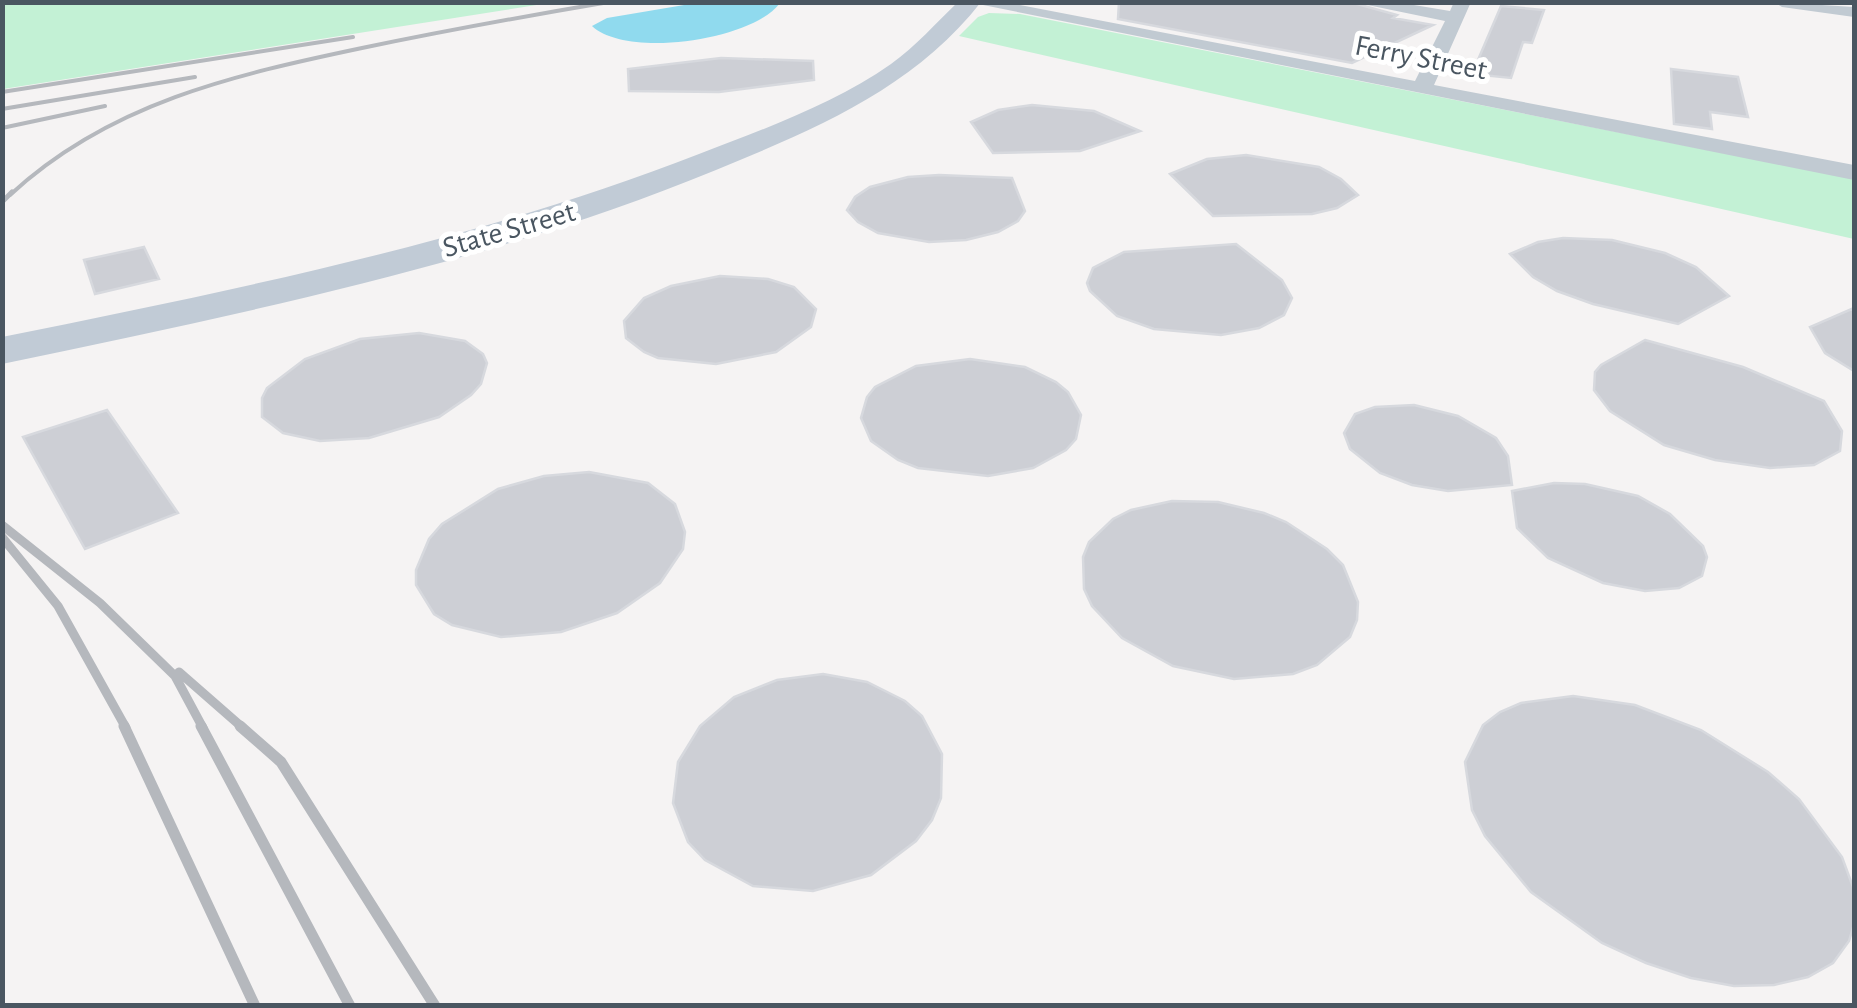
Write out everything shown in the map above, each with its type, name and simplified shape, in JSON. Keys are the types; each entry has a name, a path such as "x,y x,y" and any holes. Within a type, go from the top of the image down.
{"street":[{"name":"Ferry Street","path":"974,2 1012,6 1854,173"},
{"name":"State Street","path":"2,351 361,272 536,225 675,177 793,126 899,70 974,2"},
{"path":"1362,2 1459,10 1422,88"},
{"path":"1782,2 1854,12"}],"green space":[{"path":"3,2 549,2 549,3 3,89"},
{"path":"989,13 1020,14 1854,179 1854,239 959,36 978,17"}],"water":[{"path":"696,3 780,3 766,16 744,27 689,41 632,42 592,26 607,18"}],"building":[{"path":"1119,2 1350,2 1397,15 1393,18 1433,25 1352,63 1118,19"},
{"path":"1501,6 1544,10 1532,43 1523,42 1511,78 1472,74"},
{"path":"721,58 813,61 814,80 719,92 629,91 628,69"},
{"path":"1671,69 1738,77 1748,117 1710,112 1712,129 1674,124"},
{"path":"1032,105 1094,111 1140,131 1080,151 993,153 971,122 998,110"},
{"path":"1246,155 1319,167 1341,179 1358,195 1337,208 1312,214 1213,216 1170,174 1207,159"},
{"path":"908,177 1012,178 1025,211 1018,221 998,232 966,240 929,242 878,233 858,222 847,210 855,197 870,187"},
{"path":"1563,238 1612,240 1665,253 1696,267 1729,296 1678,324 1593,304 1557,291 1533,277 1510,254 1538,242"},
{"path":"1236,244 1282,280 1292,298 1284,315 1259,328 1221,335 1154,329 1117,316 1090,291 1087,283 1093,268 1124,252"},
{"path":"144,247 159,279 95,294 84,260"},
{"path":"720,276 768,279 794,287 816,309 811,327 776,352 716,364 658,358 626,338 624,321 644,298 671,286"},
{"path":"1854,308 1854,371 1825,353 1810,327"},
{"path":"419,333 465,341 483,354 487,363 481,384 439,417 369,438 320,441 283,433 262,417 262,398 267,388 305,359 360,339"},
{"path":"1645,340 1743,367 1824,401 1842,431 1840,451 1814,465 1770,468 1715,460 1664,445 1610,411 1594,390 1595,372 1601,365"},
{"path":"970,359 1025,367 1056,382 1068,392 1081,415 1076,439 1066,450 1033,468 988,476 918,468 898,460 871,441 861,418 867,397 875,387 916,366"},
{"path":"1414,405 1458,416 1496,438 1508,456 1512,485 1448,491 1412,485 1380,473 1350,449 1344,433 1355,414 1375,407"},
{"path":"107,410 178,513 85,549 23,437"},
{"path":"589,472 648,483 675,504 685,532 683,549 660,583 617,613 561,632 501,637 452,625 434,614 416,585 416,570 429,539 442,524 498,489 544,476"},
{"path":"1554,483 1585,484 1638,496 1670,514 1703,546 1707,557 1702,576 1679,588 1645,591 1603,583 1548,558 1517,528 1512,491"},
{"path":"1172,501 1218,502 1264,513 1286,522 1327,549 1343,565 1358,602 1357,620 1350,637 1317,665 1293,674 1234,679 1173,666 1122,638 1092,606 1084,589 1083,557 1089,542 1113,519 1131,510"},
{"path":"823,674 867,682 905,701 922,716 942,754 941,798 932,820 916,841 871,875 813,891 753,886 705,860 688,842 673,803 678,762 700,726 734,697 777,680"},
{"path":"1573,696 1635,705 1701,730 1768,772 1799,799 1842,857 1853,887 1854,924 1849,941 1833,963 1808,977 1774,985 1734,986 1691,978 1602,943 1531,892 1485,836 1472,810 1465,762 1483,725 1500,712 1521,703"}],"railway":[{"path":"10,195 48,163 89,137 131,115 220,82 362,48 609,2"},
{"path":"2,92 353,37"},
{"path":"2,109 195,77"},
{"path":"2,128 105,106"},
{"path":"2,202 12,192"},
{"path":"2,525 100,603 175,676 203,728"},
{"path":"2,537 58,606 126,728"},
{"path":"179,672 243,728"},
{"path":"124,726 255,1006"},
{"path":"201,726 350,1006"},
{"path":"240,726 281,762 435,1006"}]}
